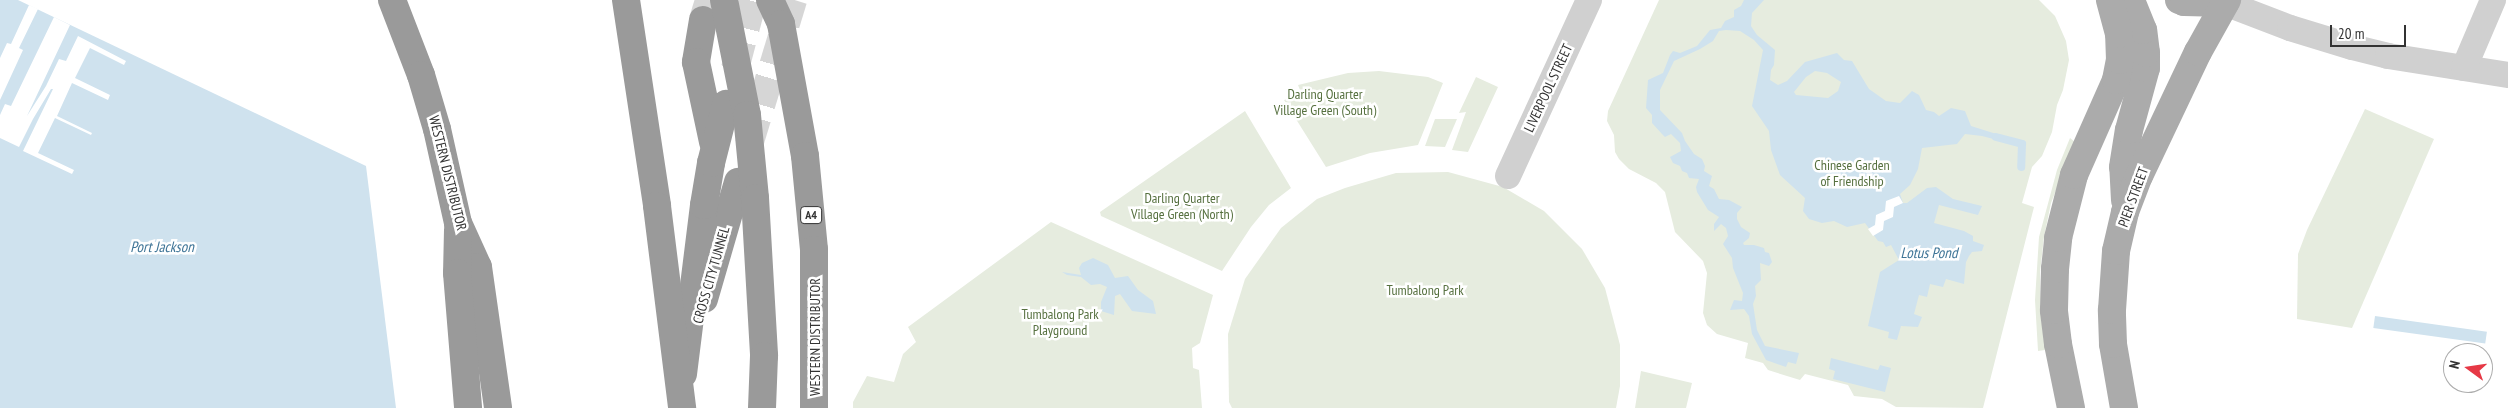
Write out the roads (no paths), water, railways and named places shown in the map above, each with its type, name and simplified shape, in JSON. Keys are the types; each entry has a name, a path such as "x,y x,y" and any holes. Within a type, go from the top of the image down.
{"highway":[{"name":"WESTERN DISTRIBUTOR","path":"392,0 421,75 438,129 458,224 478,267 498,408"},
{"path":"626,0 657,206 681,408"},
{"path":"724,0 747,115 755,198 764,347 762,408"},
{"name":"WESTERN DISTRIBUTOR","path":"777,8 805,156 814,250 814,408"},
{"path":"703,20 696,62 714,151"},
{"path":"681,408 684,367 704,205 714,151 726,104"},
{"name":"CROSS CITY TUNNEL","path":"684,367 734,195"},
{"path":"458,224 457,273 468,408"}],"main road":[{"path":"2071,408 2055,318 2055,269 2066,203 2086,147 2116,80 2120,60 2119,34 2110,0"},
{"path":"2131,0 2143,30 2146,68 2129,130 2131,172"},
{"path":"2179,0 2184,2 2225,1"},
{"name":"PIER STREET","path":"2124,408 2114,344 2112,310 2116,251 2125,212 2131,172 2225,1"}],"street":[{"name":"LIVERPOOL STREET","path":"1508,176 1589,0"},
{"path":"2464,68 2494,0"},
{"path":"2225,1 2290,28 2352,48 2388,56 2508,75"}],"water":[{"name":"Port Jackson","path":"0,0 18,0 366,166 396,408 0,408"},
{"name":"Lotus Pond","path":"1744,0 1764,0 1752,13 1751,26 1757,35 1775,50 1770,80 1778,85 1787,81 1805,62 1837,53 1844,60 1852,61 1869,89 1886,101 1900,103 1912,91 1919,95 1926,110 1934,112 1939,116 1951,108 1965,111 1971,126 2006,137 2005,142 1965,134 1957,144 1922,148 1918,169 1910,185 1900,194 1903,203 1907,203 1927,188 1936,187 1953,199 1982,206 1978,215 1939,205 1934,223 1964,231 1973,236 1973,241 1984,245 1982,251 1972,252 1969,256 1966,262 1964,284 1946,279 1943,287 1930,284 1927,297 1919,295 1914,314 1922,317 1918,327 1901,326 1897,340 1888,338 1889,332 1868,326 1880,272 1899,260 1891,245 1886,247 1883,242 1878,241 1865,223 1847,227 1834,221 1822,223 1809,219 1803,211 1805,198 1780,175 1771,150 1769,131 1752,106 1763,50 1754,40 1740,31 1726,30 1719,31 1713,41 1700,49 1674,61 1660,90 1660,110 1682,133 1694,154 1702,159 1705,166 1704,171 1712,176 1709,186 1714,189 1719,199 1729,200 1742,207 1737,213 1737,219 1741,227 1750,233 1749,238 1743,243 1744,245 1764,248 1765,252 1769,253 1772,262 1769,266 1760,263 1761,280 1755,286 1756,296 1753,304 1757,330 1765,346 1799,353 1796,364 1788,362 1786,367 1766,360 1752,334 1749,316 1744,309 1730,310 1734,300 1742,301 1743,293 1733,268 1732,258 1723,244 1728,236 1726,228 1721,224 1714,231 1714,224 1719,217 1708,210 1697,192 1696,187 1699,179 1689,178 1687,173 1682,171 1680,166 1673,163 1670,157 1681,151 1680,143 1671,134 1665,137 1662,134 1652,123 1652,115 1646,108 1648,80 1663,73 1673,51 1680,53 1697,46 1710,30 1721,28 1725,21 1734,17 1734,10 1741,6","holes":["1815,71 1827,73 1841,82 1838,91 1828,98 1796,95 1794,92 1806,77"]},
{"path":"1093,258 1108,265 1115,278 1128,276 1138,290 1153,301 1156,314 1132,311 1120,294 1115,296 1114,315 1101,311 1101,302 1107,287 1100,284 1091,285 1081,277 1067,275 1062,272 1081,275 1079,268 1082,263"},
{"path":"2375,316 2487,332 2485,343 2373,328"},
{"path":"1831,358 1878,370 1880,365 1891,368 1885,392 1833,379 1835,371 1829,369"}],"waterway":[{"path":"1996,137 2022,144 2021,167"}],"tunnel":[{"path":"703,20 709,0"},
{"path":"735,69 753,0"},
{"path":"749,145 793,0"}],"park label":[{"name":"Darling Quarter Village Green (South)","path":"1325,102"},
{"name":"Chinese Garden of Friendship","path":"1852,174"},
{"name":"Darling Quarter Village Green (North)","path":"1182,206"},
{"name":"Tumbalong Park","path":"1425,290"},
{"name":"Tumbalong Park Playground","path":"1060,322"}]}
